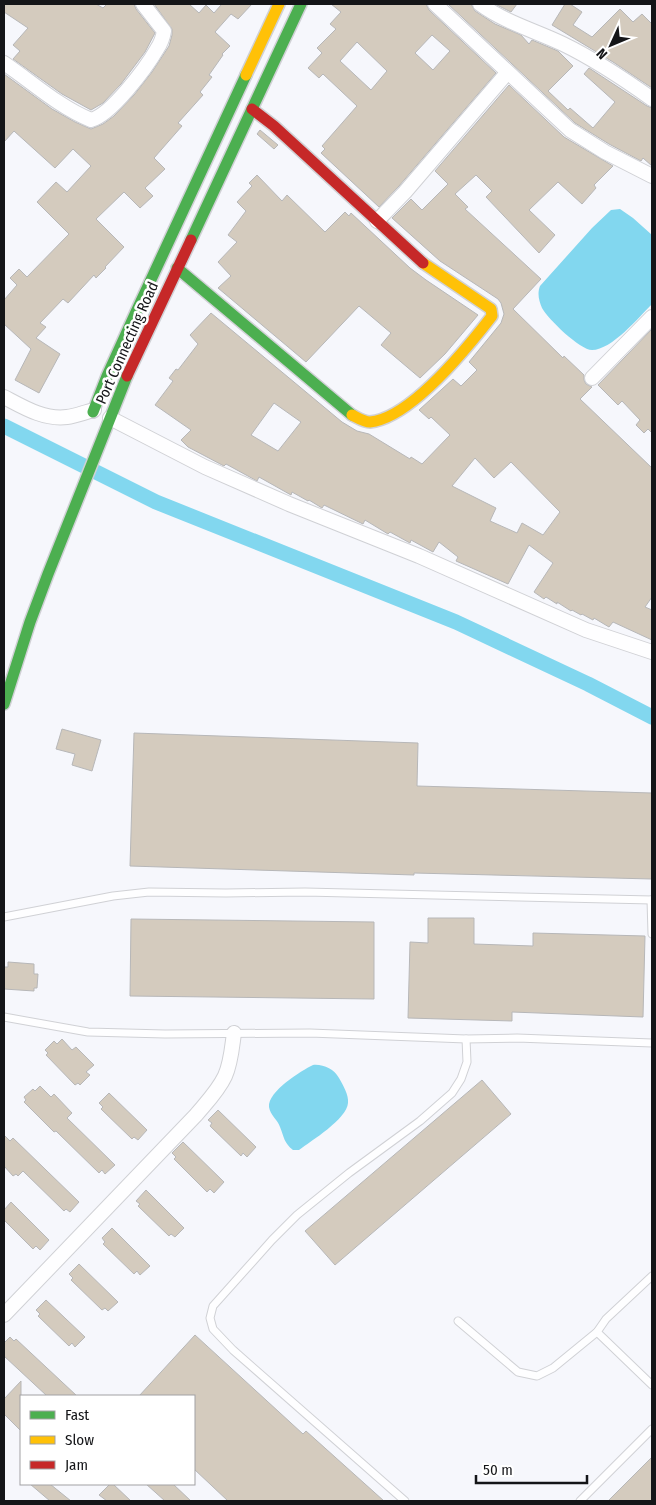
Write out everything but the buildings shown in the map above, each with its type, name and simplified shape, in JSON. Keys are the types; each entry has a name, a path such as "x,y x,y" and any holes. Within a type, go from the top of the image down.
{"main road":[{"name":"Port Connecting Road","path":"4,704 30,622 123,386 301,4"},
{"name":"Port Connecting Road","path":"92,414 107,376 277,9"},
{"path":"177,268 249,331 340,405 357,418 368,422 382,419 412,401 430,386 492,316 492,309 433,271 280,131 252,109"},
{"path":"146,291 163,298"}],"street":[{"path":"4,63 71,111 91,120 96,119 105,113 128,88 151,58 162,39 164,31 143,4"},
{"path":"264,4 277,9"},
{"path":"435,4 570,130 599,148 652,176"},
{"path":"480,4 503,18 565,45 594,61 652,99"},
{"path":"377,221 507,73"},
{"path":"592,378 652,317"},
{"path":"4,397 35,412 52,417 92,414"},
{"path":"110,418 205,467 289,504 419,556 586,630 652,652"},
{"path":"4,1314 196,1115 213,1095 225,1075 230,1060 234,1033"}],"lane":[{"path":"4,917 113,896 149,892 305,892 652,900 652,934"},
{"path":"4,1017 88,1032 165,1034 310,1033 652,1043"},
{"path":"406,1501 233,1350 213,1329 210,1318 213,1306 219,1298 272,1240 297,1216 349,1173 420,1121 452,1092 461,1079 467,1062 466,1039"},
{"path":"458,1321 518,1372 537,1376 553,1368 597,1332 606,1319 652,1276"},
{"path":"597,1332 652,1385"},
{"path":"580,1501 652,1429"}],"water":[{"path":"620,209 652,235 652,304 633,324 608,345 600,349 587,349 572,340 545,313 539,297 539,289 592,228 611,210"},
{"path":"313,1065 321,1065 337,1075 348,1097 348,1103 342,1116 328,1129 299,1150 293,1150 286,1142 279,1124 271,1113 270,1101 286,1082"}],"waterway":[{"path":"4,426 156,502 456,622 588,684 652,717"}],"traffic: fast":[{"path":"191,240 301,4"},
{"path":"93,412 136,312 246,75"},
{"path":"177,268 352,415"},
{"path":"4,704 30,622 127,376"}],"traffic: slow":[{"path":"246,75 279,4"},
{"path":"352,415 363,421 370,422 386,418 403,408 420,395 454,362 492,316 491,309 423,263"}],"traffic: jam":[{"path":"252,109 274,126 423,263"},
{"path":"127,376 191,240"}]}
